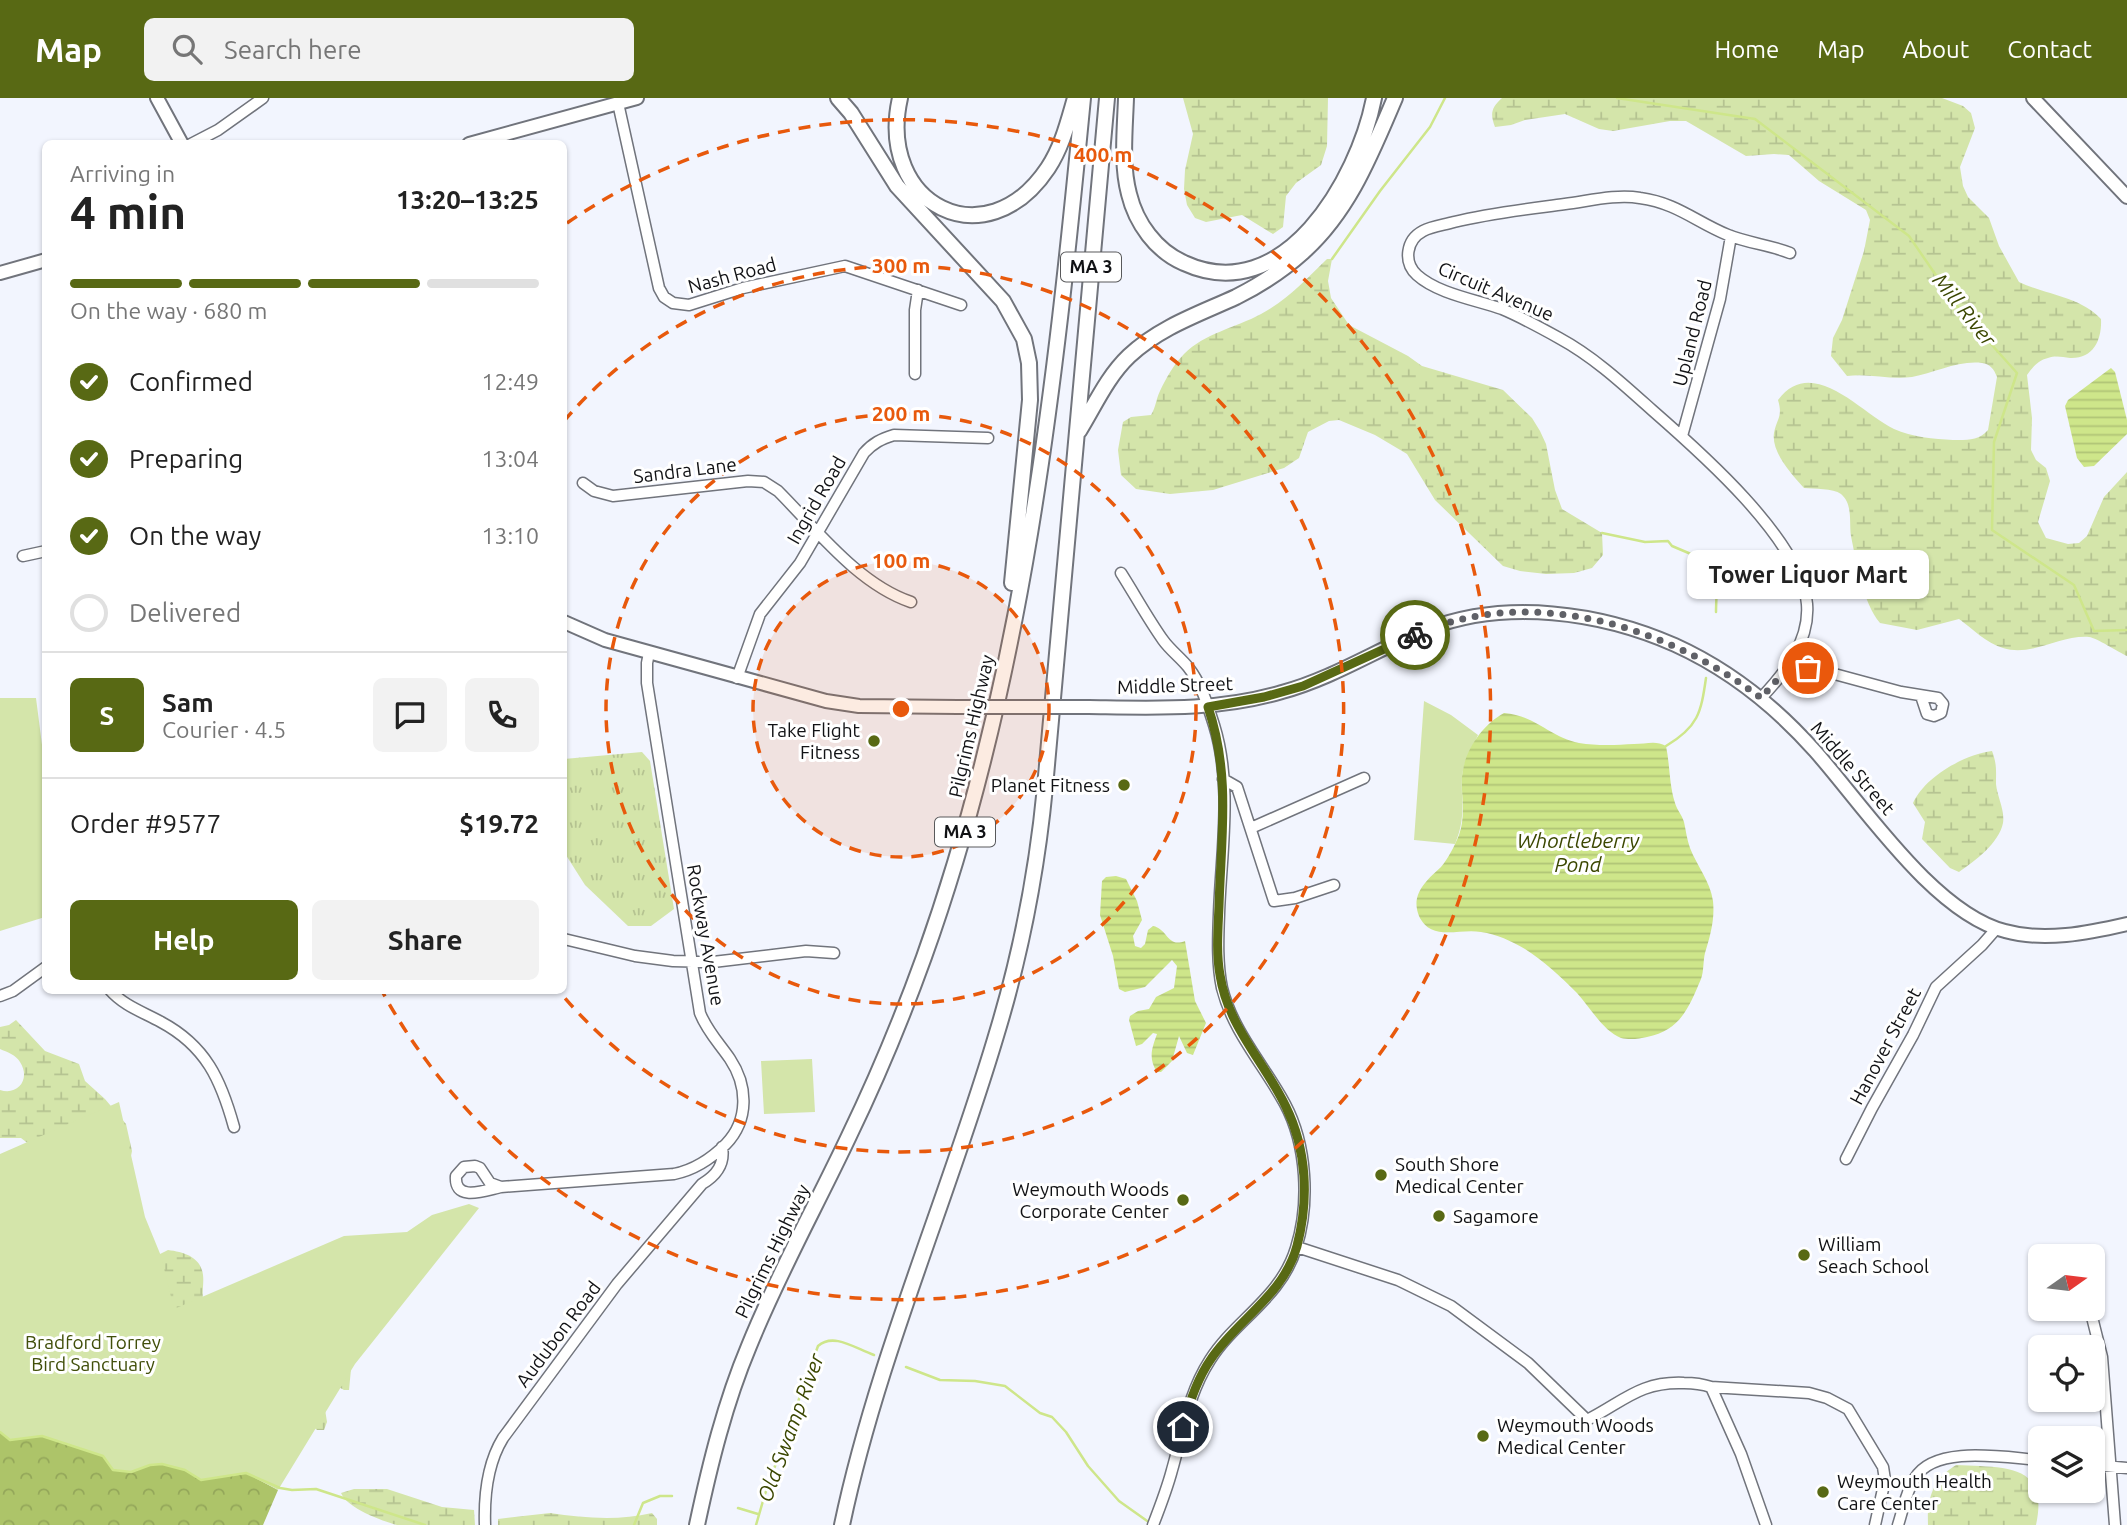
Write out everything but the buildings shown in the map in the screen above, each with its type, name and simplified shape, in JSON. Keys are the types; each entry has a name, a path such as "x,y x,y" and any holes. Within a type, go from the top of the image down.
{"highway":[{"path":"838,98 851,113 897,186 1003,300 1021,331 1026,347 1030,381 1028,432 1001,684"},
{"path":"900,98 896,138 901,162 908,177 921,195 933,204 947,211 970,215 985,214 1007,206 1039,180 1058,150 1075,98"},
{"name":"Pilgrims Highway","path":"697,1525 725,1413 749,1345 874,1082 924,957 968,823 1001,684 1030,535 1068,259 1083,98"},
{"name":"MA 3","path":"842,1525 867,1425 990,1055 1023,931 1044,805 1107,98"},
{"path":"1126,98 1126,175 1129,194 1139,220 1161,248 1179,261 1202,270 1232,273 1261,266 1281,255 1323,213 1341,187 1356,157 1374,98"},
{"path":"1077,436 1111,377 1141,346 1168,327 1261,283 1286,266 1315,240 1356,185 1395,98"}],"main road":[{"path":"157,98 180,140"},
{"path":"484,140 637,98"},
{"path":"2033,98 2127,197"},
{"path":"0,272 42,261"},
{"name":"Middle Street","path":"567,623 605,640 838,704 881,707 1208,707 1264,697 1303,686 1444,623 1515,612 1577,617 1638,631 1674,645 1715,665 1761,698 1815,751 1875,823 1940,894 1959,909 1996,929 2030,935 2090,932 2127,924"}],"street":[{"path":"199,140 218,130 263,98"},
{"name":"Nash Road","path":"618,103 657,282 661,293 668,300 677,305 689,305 743,288 845,266 961,305"},
{"name":"Circuit Avenue","path":"1761,698 1790,665 1807,617 1805,596 1796,570 1749,502 1682,436 1582,351 1502,309 1452,293 1429,282 1417,275 1407,254 1416,235 1426,229 1475,217 1621,197 1657,201 1678,208 1731,236 1790,253"},
{"name":"Upland Road","path":"1682,436 1720,299 1731,236"},
{"path":"915,374 915,310 918,290"},
{"name":"Ingrid Road","path":"737,678 760,614 800,563 864,453 875,442 894,435 988,439"},
{"name":"Sandra Lane","path":"583,483 594,491 613,496 759,481 773,487 865,577 887,592 911,602"},
{"path":"23,556 42,552"},
{"path":"1121,573 1164,642 1189,668 1215,728 1223,779 1224,824 1218,942 1223,990 1235,1023 1285,1105 1298,1139 1305,1179 1297,1247 1287,1270 1272,1291 1223,1344 1202,1374 1187,1409 1153,1525"},
{"name":"Rockway Avenue","path":"501,1187 681,1173 695,1167 722,1147 736,1131 743,1117 741,1085 731,1060 704,1023 691,961 647,682 646,663 649,653"},
{"path":"1790,665 1921,696"},
{"path":"1251,828 1364,778"},
{"path":"1223,779 1237,786 1274,901 1295,898 1334,885"},
{"name":"Hanover Street","path":"1846,1159 1936,987 1996,929"},
{"path":"567,940 646,958 691,961 713,962 806,951 834,953"},
{"path":"0,996 13,991 42,970"},
{"path":"114,994 128,1006 175,1030 202,1054 216,1076 234,1127"},
{"name":"Audubon Road","path":"485,1525 490,1467 503,1438 617,1284 702,1184 711,1178 721,1164 722,1147"},
{"path":"695,1167 702,1184"},
{"path":"1297,1247 1398,1280 1451,1306 1528,1363 1587,1420 1648,1386 1672,1382 1809,1393 1827,1398 1848,1409 1883,1467 1885,1480 1875,1525"},
{"path":"2093,1321 2102,1357 2115,1525"},
{"path":"1711,1387 1741,1454 1766,1525"},
{"path":"1898,1525 1914,1478 1931,1462 1950,1457 2028,1460"},
{"path":"2105,1466 2127,1468"}],"green space":[{"path":"1183,98 1328,98 1327,146 1321,165 1296,183 1286,196 1283,227 1273,234 1242,215 1206,222 1195,218 1187,205 1184,189 1193,134"},
{"path":"1502,98 1942,98 1963,106 1971,113 1975,128 1960,167 1963,186 1968,197 1989,218 1999,246 2019,282 2083,305 2101,319 2100,334 2091,351 2078,357 2056,356 2044,359 2027,375 2032,418 2031,450 2036,460 2046,468 2050,481 2038,522 2046,538 2068,544 2079,543 2087,536 2104,497 2127,472 2127,656 2089,637 2067,639 2025,650 2003,648 1985,639 1959,619 1917,630 1880,623 1869,604 1861,581 1845,498 1833,491 1804,488 1779,455 1774,440 1780,414 1778,400 1791,387 1806,383 1821,384 1836,391 1894,429 1908,434 1963,440 1976,438 1988,430 1997,377 1987,364 1964,363 1904,378 1847,376 1831,356 1833,338 1842,320 1864,251 1870,220 1866,210 1819,181 1789,155 1746,156 1686,121 1670,121 1613,131 1599,129 1565,114 1495,127 1492,111"},
{"path":"1327,259 1332,259 1328,281 1331,298 1349,325 1422,366 1503,390 1532,418 1546,444 1555,490 1562,509 1602,533 1603,555 1592,568 1574,573 1546,574 1503,566 1435,500 1407,454 1375,435 1339,420 1329,421 1308,432 1299,458 1284,468 1213,490 1170,494 1136,489 1121,475 1118,450 1123,422 1131,417 1151,415 1165,381 1184,354 1201,341 1271,308 1296,289"},
{"path":"0,698 36,698 42,745 42,918 0,931"},
{"name":"Whortleberry Pond","path":"1424,701 1451,715 1478,735 1463,771 1462,818 1455,844 1414,840"},
{"path":"1992,751 2003,823 1992,844 1959,872 1950,868 1922,839 1925,822 1913,803 1926,784 1946,769 1969,757"},
{"path":"642,752 650,761 674,909 651,926 628,926 585,885 567,857 567,759"},
{"path":"16,1020 45,1051 79,1064 85,1081 126,1124 132,1151 129,1166 30,1145 21,1138 0,1138 0,1090 12,1091 17,1088 21,1085 24,1074 18,1060 0,1049 0,1027"},
{"path":"812,1059 815,1112 764,1114 761,1061"},
{"name":"Bradford Torrey Bird Sanctuary","path":"119,1102 145,1217 161,1256 174,1309 344,1236 407,1232 432,1215 469,1204 479,1208 355,1364 278,1490 246,1473 201,1480 185,1470 162,1464 131,1472 113,1469 103,1456 42,1436 10,1440 0,1432 0,1154"},
{"path":"168,1250 186,1254 199,1264 203,1275 203,1299 352,1359 349,1390 335,1385 324,1403 327,1422 324,1430 317,1430 173,1317 158,1255"},
{"path":"0,1432 10,1440 42,1436 54,1439 103,1456 113,1469 131,1472 150,1465 175,1465 201,1480 246,1473 278,1490 263,1525 0,1525"},
{"path":"1956,1465 2005,1468 2018,1472 2028,1478 2028,1503 2038,1503 2036,1525 1928,1525 1930,1499 1936,1484"},
{"path":"354,1489 387,1489 442,1507 474,1510 475,1525 397,1525 350,1504 341,1493"},
{"path":"550,1513 601,1518 652,1513 657,1519 657,1525 498,1525 498,1519"}],"water":[{"path":"2111,368 2115,372 2127,420 2127,434 2094,466 2084,467 2077,458 2065,406 2068,400"},
{"name":"Whortleberry Pond","path":"1504,713 1525,718 1579,743 1655,743 1666,746 1675,803 1684,822 1690,848 1709,887 1713,908 1712,928 1701,979 1682,1016 1659,1034 1631,1039 1614,1035 1559,975 1525,949 1487,933 1431,929 1419,916 1418,894 1446,860 1459,835 1463,813 1463,767 1470,748 1488,724"},
{"path":"1106,877 1126,879 1137,901 1142,920 1133,936 1135,946 1141,948 1145,944 1148,930 1153,926 1175,942 1185,941 1195,1001 1206,1023 1193,1055 1187,1053 1179,1036 1172,1061 1161,1072 1157,1072 1152,1058 1157,1034 1153,1033 1136,1046 1129,1020 1130,1016 1138,1011 1149,1009 1156,997 1174,988 1177,966 1172,960 1145,987 1125,992 1119,989 1113,956 1100,915 1102,881"}],"waterway":[{"path":"1332,259 1430,127 1445,98"},
{"name":"Mill River","path":"1617,98 1755,119 1909,236 1957,306 2017,373 1994,442 1992,530 2074,585 2094,631 2127,630"},
{"path":"1602,533 1645,542 1668,541 1672,546 1698,557 1709,555 1716,575 1716,612"},
{"path":"1666,746 1685,732 1696,718 1706,678"},
{"name":"Old Swamp River","path":"756,1525 818,1346 824,1342 838,1341 874,1355"},
{"name":"Old Swamp River","path":"906,1367 940,1380 975,1381 1005,1386 1040,1413 1052,1417 1066,1432 1088,1466 1119,1501 1150,1523"},
{"path":"0,1432 10,1440 42,1436 103,1456 113,1470 131,1472 162,1464 185,1470 201,1480 246,1473 280,1488 316,1489 425,1525"},
{"path":"634,1525 643,1503 660,1496 672,1496"},
{"path":"738,1508 758,1514"}],"way so far":[{"path":"1415,635 1444,623 1505,612 1577,617 1638,631 1674,645 1715,665 1761,698 1790,665 1808,668"}],"place":[{"name":"Tower Liquor Mart","path":"1808,668"},
{"name":"Take Flight Fitness","path":"874,741"},
{"name":"Planet Fitness","path":"1124,785"},
{"name":"South Shore Medical Center","path":"1381,1175"},
{"name":"Weymouth Woods Corporate Center","path":"1183,1200"},
{"name":"Sagamore","path":"1439,1216"},
{"name":"William Seach School","path":"1804,1255"},
{"name":"Weymouth Woods Medical Center","path":"1483,1436"},
{"name":"Weymouth Health Care Center","path":"1823,1492"}],"route":[{"path":"1183,1427 1194,1391 1211,1358 1255,1312 1287,1270 1297,1247 1305,1179 1298,1139 1285,1105 1235,1023 1223,990 1218,942 1224,796 1220,753 1208,707 1233,704 1303,686 1415,635"}]}
